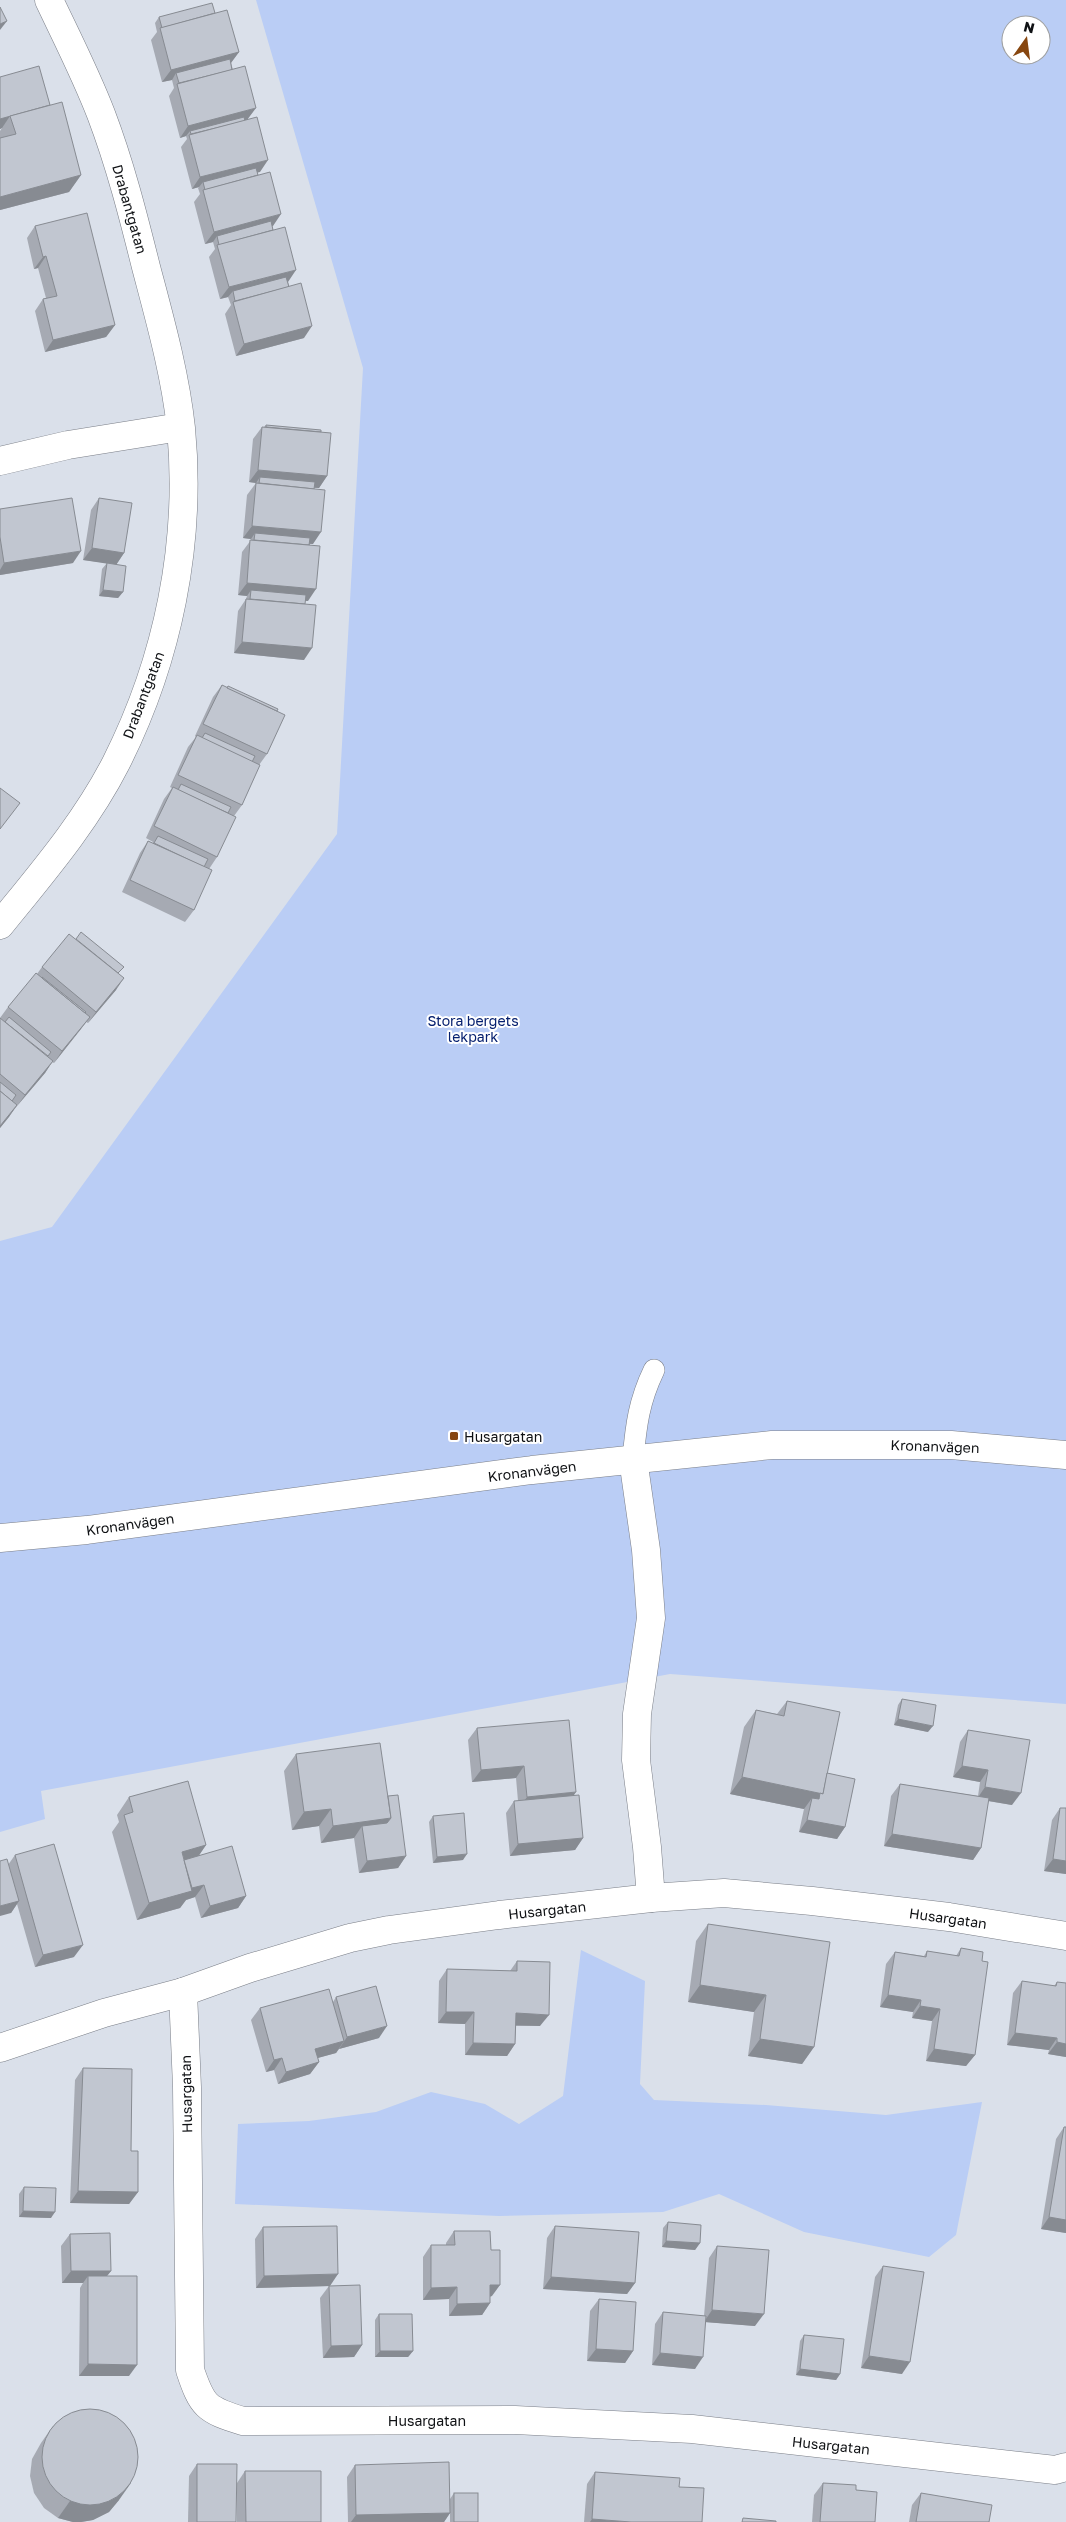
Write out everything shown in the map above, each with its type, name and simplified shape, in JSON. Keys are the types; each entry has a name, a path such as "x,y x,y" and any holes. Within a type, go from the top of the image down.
{"street":[{"name":"Drabantgatan","path":"0,925 47,868 96,800 116,763 142,705 160,651 174,589 182,525 183,470 180,428 169,356 122,177 84,71 49,0"},
{"path":"0,461 68,445 180,428"},
{"name":"Kronanvägen","path":"0,1538 87,1530 532,1470 772,1445 951,1445 1066,1455"},
{"path":"633,1459 646,1550 651,1618 637,1714 636,1760 647,1847 650,1898"},
{"name":"Husargatan","path":"0,2048 104,2013 183,1992 259,1965 350,1938 389,1930 650,1898 724,1893 812,1901 949,1917 1066,1936"},
{"name":"Husargatan","path":"183,1992 187,2087 190,2370 199,2397 216,2413 243,2421 515,2420 692,2429 1055,2470 1066,2467"}],"lane":[{"path":"633,1459 636,1418 644,1392 654,1370"}],"green space":[{"name":"Stora bergets lekpark","path":"256,0 1066,0 1066,1704 670,1674 41,1791 45,1819 0,1832 0,1241 52,1227 337,834 363,368"},
{"path":"581,1950 645,1981 640,2084 654,2100 766,2105 886,2115 982,2102 956,2235 929,2257 804,2232 719,2194 663,2212 499,2216 235,2204 238,2124 309,2121 376,2112 431,2092 485,2104 519,2124 563,2096"}],"building":[{"path":"212,3 215,13 162,28 159,17"},
{"path":"0,7 7,21 0,24"},
{"path":"227,10 239,52 171,70 160,28"},
{"path":"230,59 232,70 179,83 176,73"},
{"path":"39,66 50,105 0,119 0,77"},
{"path":"245,66 256,108 188,126 177,84"},
{"path":"62,102 81,175 0,197 0,138 16,134 10,116"},
{"path":"244,117 245,121 191,134 190,131"},
{"path":"257,117 268,160 200,177 189,135"},
{"path":"256,168 258,175 205,190 203,182"},
{"path":"270,172 281,214 214,232 203,190"},
{"path":"87,213 115,325 53,340 43,299 57,296 46,256 43,257 35,226"},
{"path":"271,221 273,230 219,245 217,236"},
{"path":"285,227 296,270 229,287 217,245"},
{"path":"286,277 289,287 235,301 233,291"},
{"path":"301,283 312,326 244,344 233,302"},
{"path":"266,425 321,430 321,432 266,427"},
{"path":"262,427 331,433 327,476 258,470"},
{"path":"260,477 315,482 314,489 259,483"},
{"path":"256,483 325,490 321,532 252,526"},
{"path":"72,498 81,551 4,563 0,537 0,509"},
{"path":"99,498 132,503 124,553 92,548"},
{"path":"255,533 310,538 309,545 254,540"},
{"path":"250,540 320,546 316,589 247,583"},
{"path":"107,563 126,566 123,592 103,590"},
{"path":"251,590 306,595 305,604 250,599"},
{"path":"246,599 316,605 312,648 242,642"},
{"path":"222,685 285,715 267,754 203,724"},
{"path":"228,686 278,709 277,711 227,688"},
{"path":"205,733 255,756 252,762 202,738"},
{"path":"197,735 260,765 242,805 178,775"},
{"path":"181,784 231,807 228,813 178,790"},
{"path":"173,787 236,817 217,857 154,826"},
{"path":"0,788 20,803 0,829"},
{"path":"158,836 208,859 204,867 154,843"},
{"path":"148,841 212,870 194,910 130,880"},
{"path":"81,932 124,967 118,973 76,939"},
{"path":"69,934 124,978 96,1012 42,967"},
{"path":"36,973 90,1017 62,1051 8,1007"},
{"path":"42,977 86,1012 85,1013"},
{"path":"9,1017 51,1052 48,1056 5,1022"},
{"path":"0,1018 53,1061 25,1095 0,1074"},
{"path":"0,1082 16,1095 12,1101 0,1091"},
{"path":"0,1091 17,1105 0,1126"},
{"path":"902,1699 936,1705 933,1726 898,1719"},
{"path":"787,1701 840,1712 823,1794 742,1777 756,1710 784,1716"},
{"path":"569,1720 576,1792 527,1797 524,1766 481,1770 477,1728"},
{"path":"968,1730 1030,1740 1021,1793 985,1787 988,1770 962,1766"},
{"path":"380,1743 391,1818 333,1826 331,1809 304,1812 296,1754"},
{"path":"827,1773 855,1779 845,1827 807,1820 812,1798 819,1799 820,1793 823,1794"},
{"path":"188,1781 206,1845 182,1852 192,1891 149,1903 124,1815 133,1812 129,1797"},
{"path":"900,1784 989,1798 981,1848 892,1834"},
{"path":"398,1795 406,1856 367,1861 362,1826 387,1823 391,1818 388,1796"},
{"path":"579,1795 583,1838 518,1844 514,1801"},
{"path":"1060,1808 1066,1808 1066,1861 1053,1859"},
{"path":"464,1813 467,1854 437,1857 433,1816"},
{"path":"54,1844 83,1945 43,1955 15,1855"},
{"path":"232,1846 246,1896 210,1906 204,1885 192,1888 184,1860"},
{"path":"7,1859 19,1901 0,1906 0,1861"},
{"path":"708,1924 830,1942 814,2047 760,2039 766,1995 700,1985"},
{"path":"961,1948 983,1952 982,1961 988,1962 975,2055 934,2049 940,2009 920,2006 921,2000 888,1995 895,1952 926,1957 927,1951 959,1956"},
{"path":"517,1961 550,1962 549,2015 516,2013 515,2044 473,2043 474,2012 446,2012 447,1969 517,1971"},
{"path":"1022,1981 1056,1986 1057,1982 1066,1983 1066,2044 1057,2042 1057,2038 1015,2033"},
{"path":"376,1986 387,2026 347,2037 336,1997"},
{"path":"329,1989 344,2041 315,2049 319,2062 286,2072 282,2058 274,2060 260,2008"},
{"path":"83,2068 132,2069 131,2151 138,2151 138,2192 78,2191"},
{"path":"1064,2127 1066,2127 1066,2220 1049,2217"},
{"path":"24,2187 56,2188 55,2212 23,2211"},
{"path":"668,2222 701,2225 700,2243 666,2241"},
{"path":"337,2226 338,2274 264,2276 263,2227"},
{"path":"555,2226 639,2232 635,2283 551,2277"},
{"path":"454,2231 490,2231 491,2250 500,2250 500,2285 490,2285 490,2303 457,2304 457,2287 431,2288 431,2245 455,2245"},
{"path":"110,2233 111,2271 71,2271 70,2234"},
{"path":"717,2246 769,2250 764,2314 712,2310"},
{"path":"883,2266 924,2272 910,2362 869,2356"},
{"path":"88,2276 137,2276 137,2365 88,2364"},
{"path":"360,2285 362,2345 331,2346 329,2286"},
{"path":"599,2299 636,2302 633,2351 596,2349"},
{"path":"663,2312 706,2316 703,2357 660,2353"},
{"path":"379,2314 412,2314 413,2351 380,2351"},
{"path":"804,2335 844,2339 840,2374 800,2369"},
{"path":"90,2409 108,2413 124,2423 134,2439 138,2457 134,2475 124,2491 108,2501 90,2505 72,2501 56,2491 46,2475 42,2457 46,2439 56,2423 72,2413"},
{"path":"449,2462 450,2513 356,2515 355,2465"},
{"path":"197,2464 237,2464 236,2522 197,2522"},
{"path":"245,2471 321,2471 321,2522 246,2522"},
{"path":"595,2472 680,2478 679,2487 704,2488 702,2522 631,2522 592,2519"},
{"path":"823,2483 856,2485 856,2490 877,2492 875,2522 820,2522"},
{"path":"454,2493 478,2493 478,2522 454,2522"},
{"path":"921,2493 992,2505 989,2522 916,2522"},
{"path":"743,2518 776,2521 776,2522 742,2522"}],"place":[{"name":"Husargatan","path":"454,1436"}]}
